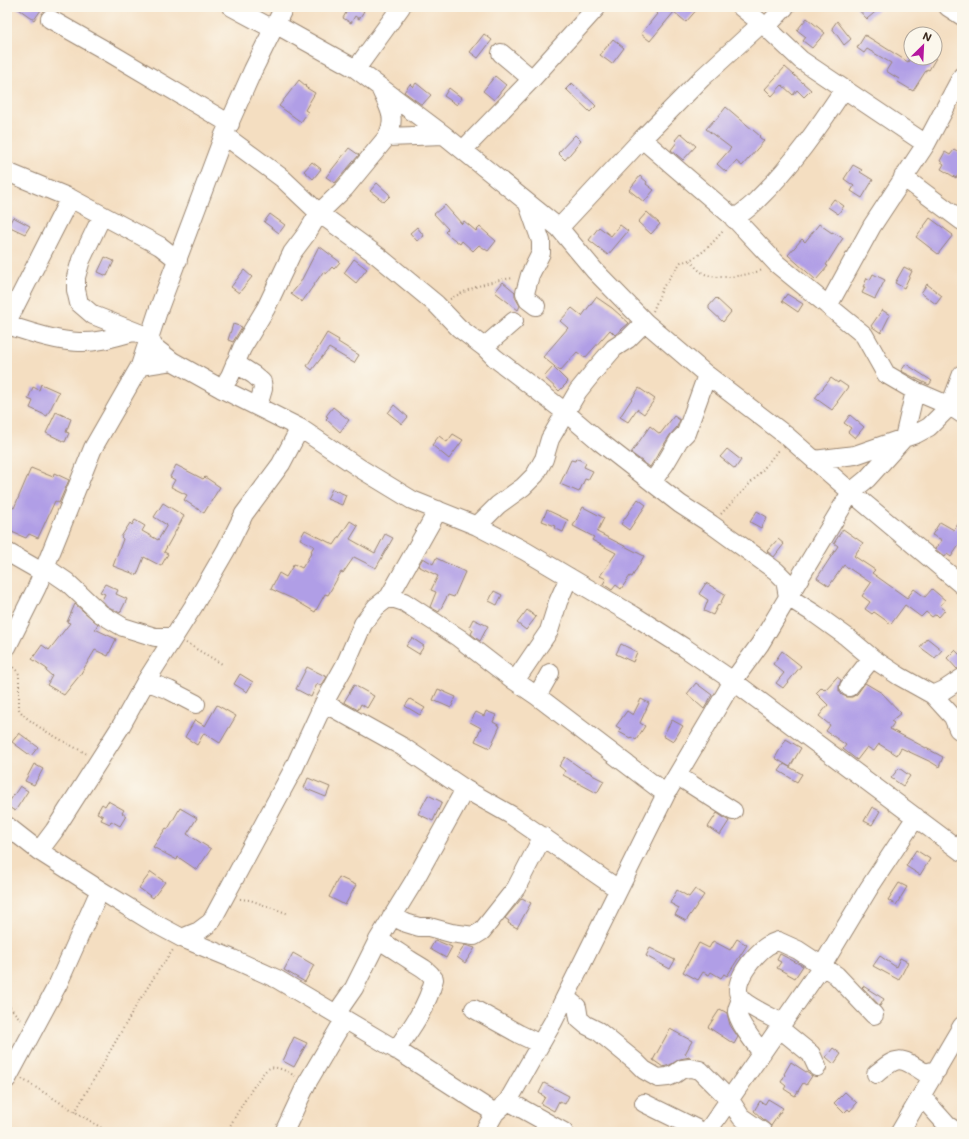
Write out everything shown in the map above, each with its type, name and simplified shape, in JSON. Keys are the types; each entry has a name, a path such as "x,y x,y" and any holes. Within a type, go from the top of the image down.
{"street":[{"path":"232,7 356,69 463,150 527,204 559,228 595,271 645,322 707,375 788,437 962,585"},
{"path":"7,647 44,569 93,448 140,366 141,335 178,260 227,130 284,7"},
{"path":"356,69 401,7"},
{"path":"463,150 532,80 597,7"},
{"path":"741,7 764,25 800,60 926,144"},
{"path":"559,228 642,139 702,78 785,7"},
{"path":"948,7 962,16"},
{"path":"50,19 110,53 227,130 319,212 378,256 436,304 459,328 565,412 599,442 680,504 712,524 776,571 785,580 788,597 847,637 872,658 904,679 933,695 953,717 958,729 962,732"},
{"path":"501,53 532,80"},
{"path":"828,306 872,226 926,144 962,76"},
{"path":"222,389 266,308 292,253 307,233 319,212 345,188 386,137 391,128 393,121 391,112 380,88"},
{"path":"734,219 757,201 787,168 806,145 844,89"},
{"path":"386,137 444,135"},
{"path":"642,139 734,219 776,264 864,335 886,374 915,391 958,410"},
{"path":"7,172 70,198 160,246 178,260"},
{"path":"904,177 962,221"},
{"path":"70,198 7,324 58,340 80,342 108,340 141,335"},
{"path":"527,204 541,241 541,253 528,280 524,293 528,300 536,306"},
{"path":"102,216 81,260 76,277 76,290 79,303 93,315 141,335 172,361 222,389 300,428 361,469 412,500 478,526 569,578 678,644 734,681 961,851"},
{"path":"160,246 183,239 187,236"},
{"path":"484,347 514,320"},
{"path":"478,526 498,505 524,487 535,475 544,459 550,439 565,412 595,370 614,348 628,339 645,322"},
{"path":"140,366 172,361"},
{"path":"235,363 262,382 263,389 258,406"},
{"path":"958,410 962,374"},
{"path":"652,482 665,464 679,440 686,433 707,375"},
{"path":"484,1132 502,1107 566,998 618,889 666,794 734,681 760,644 851,492 867,480 904,438 915,391"},
{"path":"814,460 855,455 916,434 958,410"},
{"path":"39,851 54,831 121,726 146,681 226,550 244,514 281,464 300,428"},
{"path":"182,938 199,931 211,922 294,768 324,703 342,671 364,624 376,607 389,597 438,510"},
{"path":"7,552 44,569 67,582 101,614 124,627 155,637 174,637"},
{"path":"515,681 548,632 558,602 569,578"},
{"path":"389,597 404,602 459,638 666,794"},
{"path":"850,687 872,658"},
{"path":"537,696 550,673"},
{"path":"933,695 962,678"},
{"path":"146,681 169,690 196,704"},
{"path":"324,703 402,747 465,789 511,815 618,889"},
{"path":"678,776 733,811"},
{"path":"284,1132 378,940 413,883 465,789"},
{"path":"707,1132 822,966 869,888 916,817"},
{"path":"7,826 39,851 100,890 182,938 277,979 396,1050 502,1107 564,1132"},
{"path":"392,916 406,923 419,927 429,927 451,933 474,936 482,931 516,888 543,836"},
{"path":"8,1076 58,984 100,890"},
{"path":"378,940 396,949 410,960 430,972 434,979 420,1012 396,1050"},
{"path":"762,1053 753,1042 738,1016 737,1011 741,999 738,990 739,981 755,956 768,945 778,941 798,950 836,975 874,1015"},
{"path":"566,998 578,1007 579,1019 586,1025 598,1031 644,1070 658,1078 672,1076 682,1069 690,1068 700,1070 730,1100 741,1117 763,1132"},
{"path":"741,999 781,1026 811,1054 818,1067"},
{"path":"474,1009 540,1044"},
{"path":"900,1132 922,1097 962,1026"},
{"path":"876,1074 890,1062 898,1059 911,1064 925,1073 937,1070"},
{"path":"922,1097 947,1125 957,1132"},
{"path":"644,1103 704,1132"}],"path":[{"path":"645,322 654,309 663,287 681,262 690,261 714,242 734,219"},
{"path":"690,261 701,272 722,277 749,274 764,270 776,264"},
{"path":"436,304 465,290 501,279 517,278 528,280"},
{"path":"712,524 761,472 788,437"},
{"path":"174,637 224,665"},
{"path":"7,662 19,674 19,709 22,714 97,762"},
{"path":"225,898 250,900 289,914"},
{"path":"75,1112 158,971 182,938"},
{"path":"7,1004 19,1019 33,1029"},
{"path":"226,1132 259,1080 268,1069 275,1067 307,1083"},
{"path":"8,1076 75,1112 108,1132"}],"building":[{"path":"16,7 43,7 34,20"},
{"path":"340,7 361,7 360,9 364,11 359,19 355,16 351,23 343,18 347,11"},
{"path":"660,7 699,7 686,22 674,12 650,41 641,34 657,14 655,12"},
{"path":"856,7 881,7 867,19"},
{"path":"807,18 825,33 812,48 803,41 806,37 797,30"},
{"path":"837,21 851,39 844,45 832,28"},
{"path":"484,34 492,40 478,58 470,52"},
{"path":"865,35 903,59 903,66 931,66 929,70 927,69 913,91 898,82 899,79 886,71 891,63 867,49 864,53 857,48"},
{"path":"613,39 624,48 612,64 600,55"},
{"path":"785,67 811,90 804,97 797,90 793,95 782,85 772,96 765,89"},
{"path":"495,76 506,85 494,100 483,91"},
{"path":"299,80 306,86 305,87 315,93 305,110 308,112 301,122 279,106"},
{"path":"416,83 431,95 422,105 404,92 410,84 413,87"},
{"path":"572,83 596,106 590,112 566,89"},
{"path":"449,88 462,98 457,105 444,96"},
{"path":"726,107 764,141 742,166 736,161 726,172 717,164 731,148 706,129 714,120 715,121"},
{"path":"681,133 696,146 683,160 671,150 677,142 675,140"},
{"path":"575,135 581,141 565,160 558,153"},
{"path":"349,148 359,155 335,183 326,177"},
{"path":"954,150 962,155 962,168 956,178 941,169 944,164 940,161 945,152 950,155"},
{"path":"312,162 321,169 313,179 304,171"},
{"path":"853,165 862,170 860,172 873,180 862,198 851,191 854,186 844,179"},
{"path":"640,176 647,182 646,184 654,190 644,202 629,190"},
{"path":"377,183 390,196 384,202 370,191"},
{"path":"834,199 844,206 838,214 828,207"},
{"path":"445,205 462,224 464,221 476,231 480,227 496,241 488,251 479,245 473,251 462,241 460,244 445,232 448,229 434,214"},
{"path":"647,212 660,224 651,234 638,222"},
{"path":"270,214 285,225 279,233 264,222"},
{"path":"13,217 30,226 25,234 8,226"},
{"path":"930,218 953,235 938,254 916,237"},
{"path":"819,224 832,233 843,238 826,265 828,266 816,280 788,255 802,239 805,242"},
{"path":"620,225 628,231 608,255 589,240 599,227 611,236"},
{"path":"417,227 424,236 417,241 410,233"},
{"path":"319,246 340,262 334,269 332,267 326,274 323,272 302,302 291,294 300,283"},
{"path":"105,257 114,261 107,276 98,272"},
{"path":"354,259 367,269 356,283 344,273"},
{"path":"904,267 912,271 904,288 895,283"},
{"path":"244,270 252,277 239,293 231,287"},
{"path":"873,274 885,280 875,299 862,293 867,278 870,280"},
{"path":"503,282 515,292 515,297 520,306 518,310 495,292"},
{"path":"927,284 942,296 936,304 921,293"},
{"path":"787,294 803,304 798,312 782,301"},
{"path":"596,297 612,308 629,323 615,335 610,330 585,358 577,352 560,371 543,357 568,328 560,321 572,308 582,316"},
{"path":"716,298 731,312 723,322 709,309 709,306"},
{"path":"882,310 890,315 881,333 871,326"},
{"path":"233,324 242,327 233,342 228,340"},
{"path":"327,333 359,355 354,363 329,348 312,370 307,366"},
{"path":"906,364 932,381 929,385 901,371"},
{"path":"553,367 568,382 559,391 544,377"},
{"path":"831,378 848,387 832,410 815,398"},
{"path":"41,384 59,392 47,416 30,408 33,401 28,399 33,387 39,390"},
{"path":"639,388 655,399 644,414 637,409 628,422 620,417"},
{"path":"394,405 408,417 402,424 388,413"},
{"path":"333,407 349,420 340,432 326,419 328,417 326,416"},
{"path":"56,412 71,419 66,432 69,433 65,442 46,433"},
{"path":"850,415 864,427 855,438 848,432 851,428 844,423"},
{"path":"674,416 680,420 677,427 670,435 650,467 631,453 650,426 660,434"},
{"path":"453,434 463,440 449,459 432,445 439,436 447,442"},
{"path":"727,449 741,460 735,469 720,457"},
{"path":"576,458 586,463 584,467 593,471 588,480 585,479 579,492 560,484 571,460 575,461"},
{"path":"176,465 203,479 205,477 220,487 204,513 184,500 187,495 171,487 175,480 170,477"},
{"path":"31,468 53,477 54,473 69,480 59,503 55,501 38,538 29,534 26,538 7,530 7,505 14,508"},
{"path":"332,489 346,495 342,505 327,499"},
{"path":"638,499 646,505 629,530 621,524"},
{"path":"163,503 184,516 164,552 168,554 161,566 144,557 137,575 113,566 123,539 121,537 130,523 132,525 135,520 145,526 142,531 158,540 167,525 154,517"},
{"path":"583,507 604,518 597,532 644,556 632,577 630,576 621,589 616,585 612,590 603,584 606,579 600,576 616,553 592,540 594,537 573,526"},
{"path":"547,510 568,520 563,532 554,528 555,526 542,521"},
{"path":"757,511 767,517 761,528 750,522"},
{"path":"962,518 962,541 951,557 947,554 945,557 935,549 942,540 932,535 940,522 954,530"},
{"path":"350,521 358,526 350,539 375,553 385,534 393,538 376,568 354,557 343,573 341,572 328,595 325,594 315,612 293,599 271,589 279,573 286,577 294,564 302,568 312,552 311,551 314,546 300,539 305,530 334,545"},
{"path":"843,529 863,543 854,556 875,570 872,573 907,598 914,589 925,597 932,589 945,600 940,606 945,610 939,617 936,614 932,617 926,612 921,617 905,605 891,624 874,612 872,614 865,609 870,602 862,596 871,583 844,565 829,586 817,578 838,546 834,543"},
{"path":"778,539 784,544 774,557 767,551"},
{"path":"423,558 433,564 436,558 465,572 454,597 448,595 439,612 430,607 436,592 431,590 438,576 418,566"},
{"path":"706,583 725,594 713,615 704,611 708,600 699,594"},
{"path":"105,584 118,590 116,594 127,599 120,613 107,606 102,600 105,594 100,592"},
{"path":"494,591 502,595 497,605 489,601"},
{"path":"75,604 98,624 95,629 116,639 108,656 95,650 80,675 64,695 47,685 52,676 46,671 47,669 32,659 42,645 49,650 70,623 67,622"},
{"path":"527,610 536,617 526,630 517,623"},
{"path":"473,619 488,626 480,641 471,634 473,630 469,627"},
{"path":"412,638 424,646 419,654 406,646"},
{"path":"927,638 942,650 935,658 920,647"},
{"path":"621,644 637,652 633,662 616,654"},
{"path":"955,650 962,657 962,668 957,669 947,658"},
{"path":"782,651 801,666 783,688 776,683 784,673 773,664"},
{"path":"307,667 327,677 321,686 317,684 311,697 296,689"},
{"path":"240,674 253,682 247,692 234,684"},
{"path":"837,677 841,680 839,691 842,695 847,697 852,697 857,694 865,683 882,693 901,713 891,721 894,723 890,729 943,757 939,767 901,748 897,755 879,744 874,751 867,747 857,760 843,749 846,745 826,731 830,725 819,716 828,705 816,693 822,687 825,690"},
{"path":"696,683 712,695 704,709 687,694"},
{"path":"354,685 374,696 367,708 361,704 358,710 344,702"},
{"path":"438,689 456,697 451,708 433,700"},
{"path":"410,699 425,708 420,715 405,706"},
{"path":"641,699 649,703 640,723 645,726 636,740 619,732 621,729 616,726 627,711 633,715"},
{"path":"217,705 236,716 220,743 204,733 197,745 185,737 195,720 205,726"},
{"path":"486,711 496,715 493,722 500,726 490,748 475,741 481,728 470,722 476,712 484,716"},
{"path":"672,720 683,726 673,742 663,736"},
{"path":"19,733 38,747 31,756 12,742"},
{"path":"786,739 801,748 790,767 775,758"},
{"path":"565,757 582,769 604,781 597,793 563,775 565,771 559,766"},
{"path":"34,764 43,769 34,785 25,781"},
{"path":"784,764 802,774 797,782 779,771"},
{"path":"899,768 910,776 903,786 891,778"},
{"path":"308,778 330,787 326,797 304,788"},
{"path":"20,786 28,791 15,811 7,805"},
{"path":"428,795 442,802 433,821 418,814"},
{"path":"108,801 124,810 122,813 126,816 120,826 111,821 110,824 101,820 103,816 97,813 102,804 105,806"},
{"path":"872,807 880,811 872,825 864,821"},
{"path":"180,808 197,818 187,834 211,849 197,870 178,857 177,860 153,847 166,828 168,829"},
{"path":"717,813 729,821 720,835 708,827"},
{"path":"916,850 930,859 920,875 906,866"},
{"path":"151,872 165,882 153,898 139,888"},
{"path":"339,877 356,885 345,905 329,897"},
{"path":"899,883 907,887 896,905 888,900"},
{"path":"695,889 704,895 686,921 675,915 679,908 670,903 677,890 689,897"},
{"path":"522,898 531,903 517,928 508,923 509,921 505,918"},
{"path":"737,939 747,945 727,976 724,974 721,978 711,972 709,975 703,972 698,980 683,972 699,943 709,948 713,941 730,950"},
{"path":"435,940 452,947 446,958 430,949"},
{"path":"465,945 475,948 465,963 457,957"},
{"path":"650,948 675,960 670,969 646,956"},
{"path":"293,953 314,965 305,982 284,970"},
{"path":"780,954 803,966 795,978 777,968 781,962 777,960"},
{"path":"880,956 896,967 900,958 908,962 899,980 873,966"},
{"path":"863,986 884,999 880,1006 862,987"},
{"path":"720,1009 727,1013 730,1025 738,1037 734,1044 708,1027"},
{"path":"670,1029 692,1041 685,1054 690,1057 680,1059 663,1067 653,1060"},
{"path":"294,1037 307,1043 294,1067 283,1061"},
{"path":"833,1048 841,1054 834,1064 826,1057"},
{"path":"791,1062 812,1076 806,1085 803,1083 795,1096 784,1089 786,1086 781,1082"},
{"path":"544,1083 569,1096 565,1104 559,1101 554,1111 541,1104 545,1097 539,1093"},
{"path":"845,1092 857,1103 850,1111 848,1109 844,1113 834,1103"},
{"path":"768,1099 783,1108 771,1126 754,1111 760,1101 765,1104"}]}
